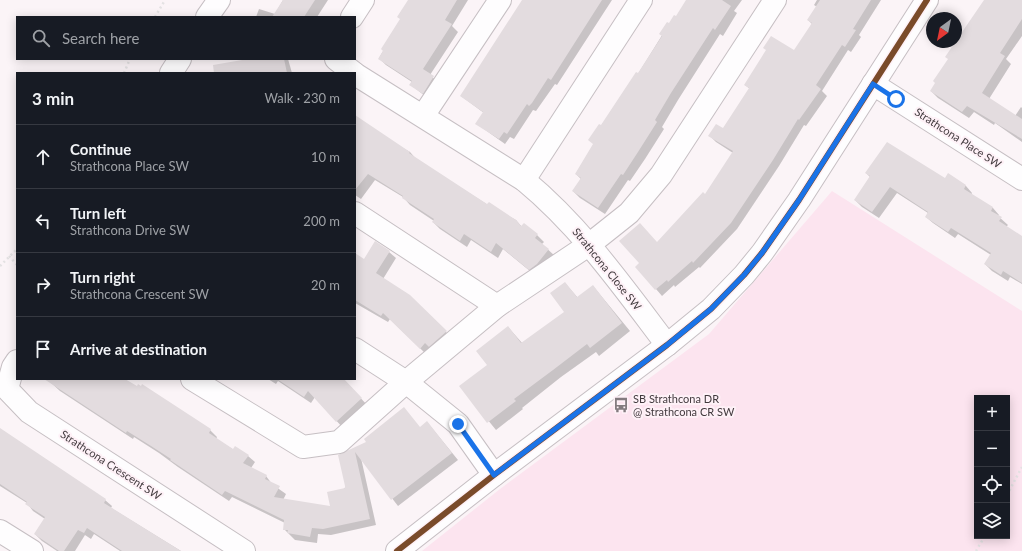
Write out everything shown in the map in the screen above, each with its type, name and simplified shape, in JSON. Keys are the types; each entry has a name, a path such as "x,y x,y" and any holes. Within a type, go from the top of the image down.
{"street":[{"path":"208,16 219,0"},
{"path":"353,16 363,0"},
{"path":"423,116 500,0"},
{"path":"524,180 641,0"},
{"path":"194,380 303,447 339,442 406,382 497,306 590,244 629,214 661,174 775,0"},
{"path":"397,551 494,475 667,345 711,309 744,275 762,253 928,0"},
{"path":"172,72 179,60"},
{"name":"Strathcona Close SW","path":"337,60 352,72"},
{"name":"Strathcona Close SW","path":"356,75 524,180 549,200 590,244 667,345"},
{"name":"Strathcona Place SW","path":"873,84 1022,179"},
{"path":"356,214 497,306"},
{"path":"356,350 406,382 458,424 494,475"},
{"name":"Strathcona Crescent SW","path":"16,362 4,392 29,412 244,551"},
{"path":"0,531 32,551"}],"path":[{"path":"156,16 165,0"},
{"path":"124,72 130,60"},
{"path":"0,266 16,250"},
{"path":"9,256 16,264"},
{"path":"1010,489 1022,467"},
{"path":"976,551 983,539"}],"shaded area":[{"path":"832,191 1022,311 1022,551 422,551 500,489 709,334"}],"building":[{"path":"283,0 315,0 305,16 273,16"},
{"path":"408,0 457,0 445,20 452,24 423,69 434,76 423,94 409,85 412,81 378,59 383,51 381,49 400,19 397,17"},
{"path":"522,0 602,0 551,80 548,78 532,103 529,106 527,104 507,134 504,132 499,139 475,124 483,112 460,96"},
{"path":"686,0 722,0 731,6 715,30 713,28 671,93 655,120 657,122 638,152 598,208 572,191 581,178 575,174 593,144 588,140 599,124 601,125 636,72 638,73 662,36 659,34 667,22 669,23 674,15 676,16"},
{"path":"820,0 871,0 853,29 856,30 845,47 842,45 816,85 821,89 799,120 798,119 731,223 693,263 692,261 668,282 667,280 655,290 635,267 639,263 619,241 640,223 657,242 703,192 705,194 733,151 708,136 716,124 723,128 749,88 744,85 766,50 763,48 771,36 794,50 812,23 807,20"},
{"path":"984,0 1022,0 1022,19 1000,53 1005,56 982,93 1022,119 1022,139 967,106 962,112 930,91 935,83 933,81 948,59 945,57 951,48 962,48 962,32"},
{"path":"242,60 284,60 287,72 214,72 213,65"},
{"path":"356,116 410,152 409,153 487,204 489,202 516,220 521,226 524,223 538,234 535,238 549,249 537,264 529,270 496,243 491,252 464,234 460,241 432,222 434,219 402,198 403,196 368,174 356,189"},
{"path":"887,142 945,178 948,173 966,185 964,189 993,207 991,211 1002,217 999,221 1022,236 1022,283 1003,271 1001,275 984,264 991,253 951,228 948,232 925,217 928,212 890,187 872,212 854,200 870,176 865,173"},
{"path":"375,241 390,251 376,273 410,295 447,331 429,347 425,343 420,349 383,313 381,316 356,301 356,254 364,259"},
{"path":"565,282 577,297 593,285 622,323 590,348 587,344 514,399 516,401 487,423 459,386 487,365 476,351 508,326 521,343 564,312 550,293"},
{"path":"46,380 127,380 137,386 138,384 141,386 142,384 211,429 209,433 233,449 235,446 249,455 243,463 267,475 265,479 280,486 274,497 330,506 327,492 345,488 338,455 366,442 364,439 404,407 420,427 427,421 452,453 391,500 355,452 370,519 323,529 312,528 310,537 287,533 288,530 283,530 284,520 225,491 222,495 170,460 171,459 127,431 126,433"},
{"path":"278,380 345,380 362,398 336,422 308,391 304,397"},
{"path":"0,428 106,499 104,503 181,551 122,551 87,528 84,533 78,530 64,551 59,551 34,534 45,517 25,504 27,502 0,484"}],"transit line":[{"path":"397,551 494,475 667,345 711,309 744,275 762,253 799,200 927,0"}],"place":[{"name":"SB Strathcona DR @ Strathcona CR SW","path":"621,405"}],"route":[{"path":"458,424 494,475 667,345 711,309 744,275 762,253 799,200 873,84 896,99"}]}
